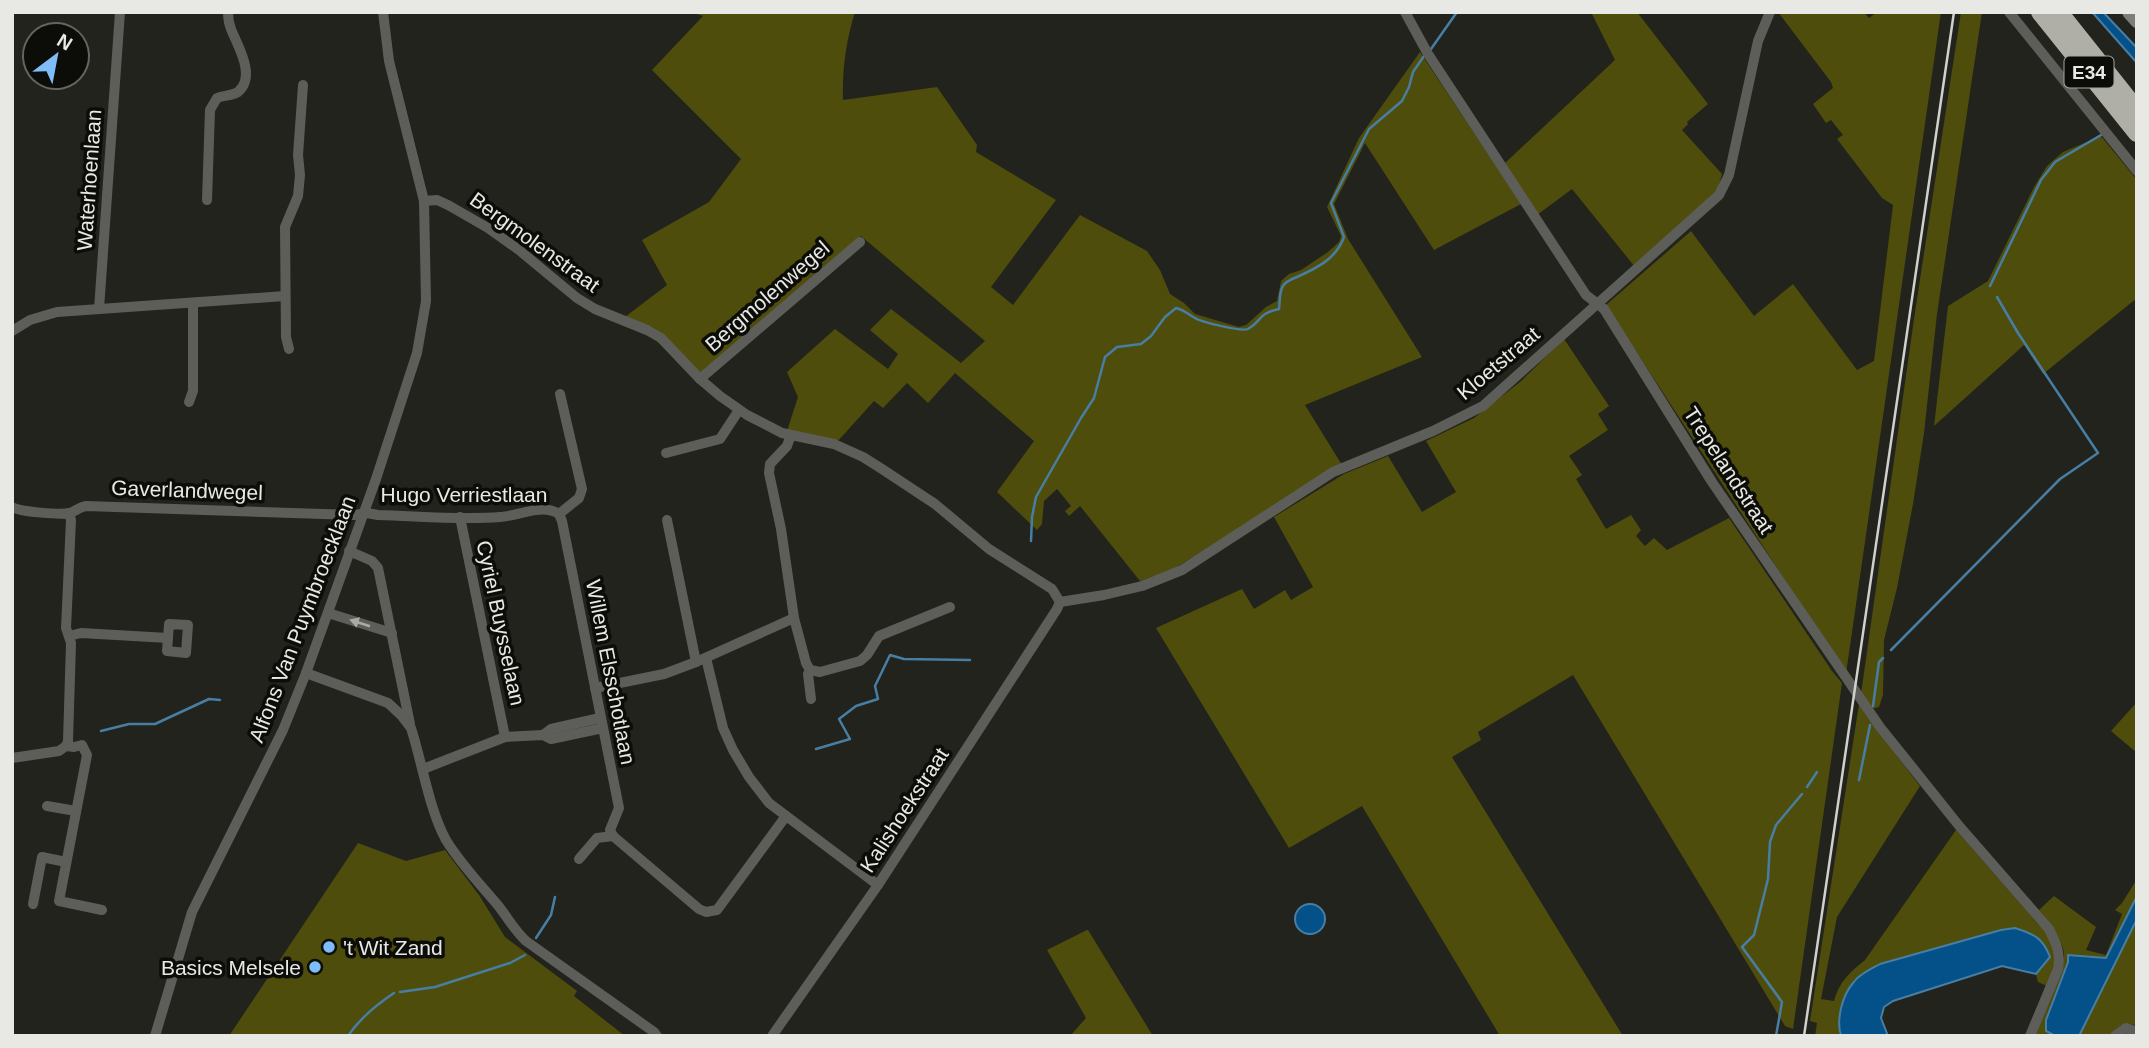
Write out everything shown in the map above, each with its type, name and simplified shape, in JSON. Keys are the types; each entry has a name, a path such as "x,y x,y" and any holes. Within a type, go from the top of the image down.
{"highway":[{"name":"E34","path":"2040,12 2137,133"},
{"name":"E34","path":"2059,12 2137,110"}],"main road":[{"path":"2129,12 2137,21"}],"street":[{"name":"Waterhoenlaan","path":"99,309 120,12"},
{"path":"207,200 210,110 217,98 240,89 244,79 243,56 230,27 228,12"},
{"path":"383,12 389,61 425,201"},
{"name":"Trepelandstraat","path":"1405,12 1428,54 1586,295 1604,309 1712,482 1880,727 1960,827 2049,929 2057,944 2060,959 2029,1036"},
{"name":"Kloetstraat","path":"1060,602 1104,595 1159,580 1182,570 1333,472 1461,418 1482,406 1710,203 1724,186 1758,41 1770,12"},
{"path":"2009,12 2137,171"},
{"path":"289,349 286,337 285,227 298,196 303,85"},
{"name":"Bergmolenstraat","path":"425,201 437,200 488,228 586,303 660,338 700,379 739,410 767,426 791,435 834,444 863,457 934,504 989,549 1052,589 1060,602"},
{"name":"Alfons Van Puymbroecklaan","path":"155,1036 192,912 282,730 306,673 408,385 423,327 426,289 425,201"},
{"name":"Bergmolenwegel","path":"700,379 860,242"},
{"path":"12,331 30,320 57,312 285,296"},
{"path":"189,402 193,391 193,303"},
{"name":"Hugo Verriestlaan","path":"362,513 500,517 548,509 559,514 579,498 582,489 561,394"},
{"path":"666,453 720,439 739,410"},
{"path":"791,435 787,446 770,464 769,473 794,618 810,670 820,672 860,661 879,636 950,607"},
{"name":"Gaverlandwegel","path":"12,507 22,511 69,513 86,506 211,512 362,513"},
{"path":"12,758 59,751 68,741 71,643 66,628 71,520 69,513"},
{"name":"Willem Elsschotlaan","path":"559,514 619,808 610,831 613,836"},
{"name":"Cyriel Buysselaan","path":"460,517 505,737"},
{"path":"667,520 696,662"},
{"path":"349,551 372,561 378,568 411,728 446,840 520,935 657,1036"},
{"name":"Kalishoekstraat","path":"772,1036 877,885 1060,602"},
{"path":"328,613 391,634"},
{"path":"595,688 664,674 794,618"},
{"path":"69,636 81,633 168,638"},
{"path":"706,658 723,728 749,777 769,803 877,885"},
{"path":"810,670 807,674 811,699"},
{"path":"306,673 388,703 411,728"},
{"path":"388,703 400,698 404,685"},
{"name":"Cyriel Buysselaan","path":"423,769 505,737 543,735 551,729 601,723"},
{"path":"66,746 82,746 87,755 59,901 102,910"},
{"path":"47,806 76,811"},
{"path":"579,859 597,838 613,836 699,909 708,912 717,910 786,816"},
{"path":"33,904 42,857 66,862"},
{"path":"2115,1036 2126,1028 2137,1032"}],"shaded area":[{"path":"691,12 855,12 845,56 843,100 937,87 977,145 976,152 1056,200 991,287 1013,305 1080,215 1147,251 1160,270 1170,294 1195,314 1239,327 1246,325 1277,301 1281,281 1328,252 1339,242 1341,236 1327,207 1359,138 1420,52 1521,204 1434,250 1365,143 1334,204 1348,239 1422,357 1305,405 1342,465 1175,568 1140,581 1080,506 1069,516 1065,511 1071,506 1057,489 1044,501 1042,524 1037,530 997,492 1034,441 955,373 928,403 907,383 883,408 874,401 837,442 787,431 798,397 787,372 835,329 888,369 898,354 870,330 891,309 961,363 985,341 861,236 702,376 625,317 667,285 642,240 709,202 741,159 652,70 703,16"},
{"path":"1591,12 1637,12 1708,104 1687,122 1682,130 1722,174 1718,189 1708,202 1635,267 1572,189 1537,215 1505,163 1615,60"},
{"path":"1778,12 1864,12 1869,18 1877,12 1941,12 1846,674 1606,305 1691,231 1754,316 1793,284 1857,370 1874,361 1893,205 1882,198 1837,139 1843,135 1831,120 1826,123 1813,104 1833,88 1831,82"},
{"path":"1961,12 1982,12 1937,314 1913,504 1884,640 1883,695 1879,707 1871,709 1861,694"},
{"path":"2101,136 2137,180 2137,298 2043,374 2024,345 1934,426 1948,306 1988,281 2047,166 2063,152"},
{"path":"1564,339 1609,406 1598,414 1608,430 1569,456 1582,475 1576,479 1606,529 1631,515 1641,530 1636,536 1645,546 1654,538 1667,550 1729,518 1842,683 1793,1029 1785,1026 1573,675 1478,732 1481,740 1452,757 1623,1036 1500,1036 1362,806 1289,848 1156,628 1242,589 1254,609 1285,590 1291,600 1313,587 1274,517 1344,474 1388,456 1422,512 1456,492 1426,441 1474,418 1520,382"},
{"path":"2137,702 2137,753 2111,731"},
{"path":"1859,704 1920,786 1837,917 1821,999 1834,1001 1842,983 1865,960 1956,830 2049,936 2053,944 2054,960 2047,986 2038,982 2036,974 2050,957 2039,943 2024,931 2001,930 1880,964 1859,978 1848,991 1841,1020 1841,1036 1815,1036 1817,1023 1810,1021"},
{"path":"358,843 406,861 445,850 479,895 505,937 577,991 574,996 625,1036 229,1036"},
{"path":"2137,879 2135,1025 2125,1024 2114,1036 2033,1036 2057,983 2064,953 2058,937 2039,910 2054,896 2096,927 2086,950 2106,955 2122,914 2115,910"},
{"path":"1088,930 1153,1036 1070,1036 1086,1018 1047,950"}],"water":[{"path":"2092,12 2103,12 2137,48 2137,63"},
{"path":"2137,896 2137,919 2079,1036 2052,1036 2046,1031 2046,1020 2068,962 2068,955 2106,958"},
{"path":"1310,904 1321,908 1325,919 1321,930 1310,934 1299,930 1295,919 1299,908"},
{"path":"2015,928 2037,938 2050,957 2036,974 2002,966 1893,1001 1884,1007 1881,1018 1888,1036 1841,1036 1839,1023 1843,1001 1849,988 1865,972 1880,964"}],"waterway":[{"path":"1431,49 1457,12"},
{"path":"1031,541 1036,497 1094,398 1105,357 1117,347 1141,344 1176,308 1205,322 1244,330 1266,313 1279,309 1284,284 1325,262 1341,245 1344,237 1331,203 1369,129 1402,101 1413,72 1424,56"},
{"path":"1990,286 2041,180 2055,162 2101,135"},
{"path":"1891,650 2060,479 2098,453 1997,297"},
{"path":"816,749 850,739 839,719 856,706 878,699 875,686 890,655 904,659 970,660"},
{"path":"1873,706 1879,662 1883,658"},
{"path":"101,731 129,724 155,724 209,699 220,700"},
{"path":"1859,780 1870,725"},
{"path":"1807,787 1817,772"},
{"path":"1776,1036 1782,1002 1742,947 1754,935 1768,879 1770,842 1776,825 1802,794"},
{"path":"536,938 551,915 555,897"},
{"path":"400,992 435,987 510,963 525,955"},
{"path":"348,1036 369,1012 394,993"}],"railway":[{"path":"1804,1036 1954,12"}],"place":[{"name":"'t Wit Zand","path":"329,947"},
{"name":"Basics Melsele","path":"315,967"}]}
